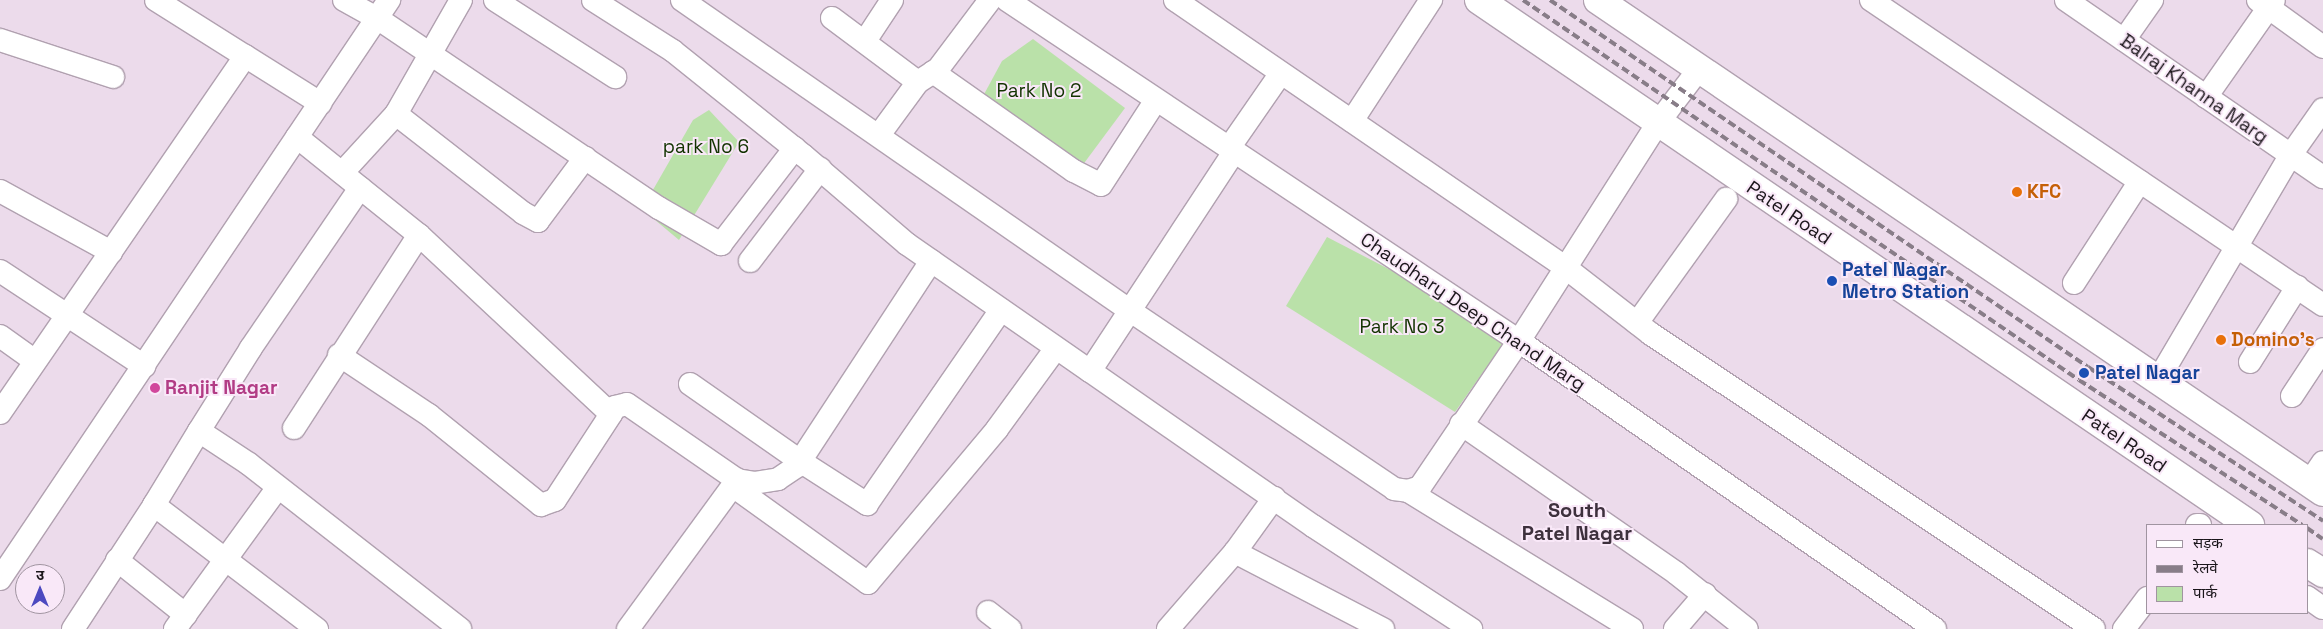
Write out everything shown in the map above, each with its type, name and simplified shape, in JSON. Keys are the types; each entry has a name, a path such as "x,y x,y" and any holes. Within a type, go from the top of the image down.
{"main road":[{"name":"Patel Road","path":"1479,0 2249,524"},
{"path":"1598,0 2158,380 2318,479"},
{"path":"2308,564 2323,574"}],"street":[{"path":"156,0 320,103"},
{"path":"344,0 383,9 429,52 585,158 720,244 795,148"},
{"path":"342,173 396,114 429,52 461,0"},
{"path":"495,0 615,77"},
{"path":"593,0 673,51 795,148 931,262 1274,498 1471,629"},
{"path":"682,0 1132,312 1394,488 1408,491 1632,629"},
{"path":"865,41 892,0"},
{"path":"879,135 990,0"},
{"name":"Chaudhary Deep Chand Marg","path":"1006,0 1519,341 1935,629"},
{"path":"1175,0 1566,268 1637,323 2094,629"},
{"path":"1352,121 1431,0"},
{"path":"1871,0 2323,305"},
{"name":"Balraj Khanna Marg","path":"2066,0 2323,178"},
{"path":"2124,40 2152,0"},
{"path":"2206,97 2267,3 2323,47"},
{"path":"0,580 383,9"},
{"path":"832,18 865,41 1074,171 1100,185 1156,100"},
{"path":"0,40 113,77"},
{"path":"0,414 245,56"},
{"path":"1408,491 1420,487 1519,341 1658,123 1698,69"},
{"path":"1090,371 1132,312 1231,150 1281,73"},
{"path":"2158,380 2290,156 2323,109"},
{"path":"396,114 522,213 538,221 585,158"},
{"path":"297,137 419,235 611,414"},
{"path":"750,261 820,169"},
{"path":"2074,283 2140,181"},
{"path":"74,629 154,505 251,348 360,188"},
{"path":"0,191 111,252"},
{"path":"1637,323 1726,199"},
{"path":"294,428 339,355 419,235"},
{"path":"735,483 754,483 778,479 800,461 931,262"},
{"path":"0,270 144,366"},
{"path":"2250,362 2296,287"},
{"path":"690,384 800,461 867,504 1001,310"},
{"path":"0,336 36,361"},
{"path":"339,355 429,415 541,505 555,500 616,406 627,404 868,583 998,429 1056,348"},
{"path":"2292,396 2323,348"},
{"path":"1461,424 1705,594 1747,629"},
{"path":"199,431 278,487 460,629"},
{"path":"628,629 735,483"},
{"path":"117,560 180,622 227,560 278,487"},
{"path":"1168,629 1235,552 1274,498"},
{"path":"154,505 317,629"},
{"path":"1235,552 1383,629"},
{"path":"1675,629 1705,594"},
{"path":"2308,598 2323,608"},
{"path":"2124,629 2146,599"},
{"path":"988,612 1010,629"}],"green space":[{"name":"Park No 2","path":"1033,39 1125,108 1079,170 982,98 1002,61"},
{"name":"park No 6","path":"709,110 739,142 679,240 642,209 693,120"},
{"name":"Park No 3","path":"1327,237 1408,279 1505,341 1455,412 1286,306"}],"railway":[{"path":"1523,0 2079,380 2300,524"},
{"path":"1550,0 2088,367 2323,521"},
{"path":"2308,529 2323,539"}],"place":[{"name":"KFC","path":"2017,192"},
{"name":"Patel Nagar Metro Station","path":"1832,281"},
{"name":"Domino's","path":"2221,340"},
{"name":"Patel Nagar","path":"2084,373"},
{"name":"Ranjit Nagar","path":"155,388"}],"district":[{"name":"South Patel Nagar","path":"1577,522"}]}
